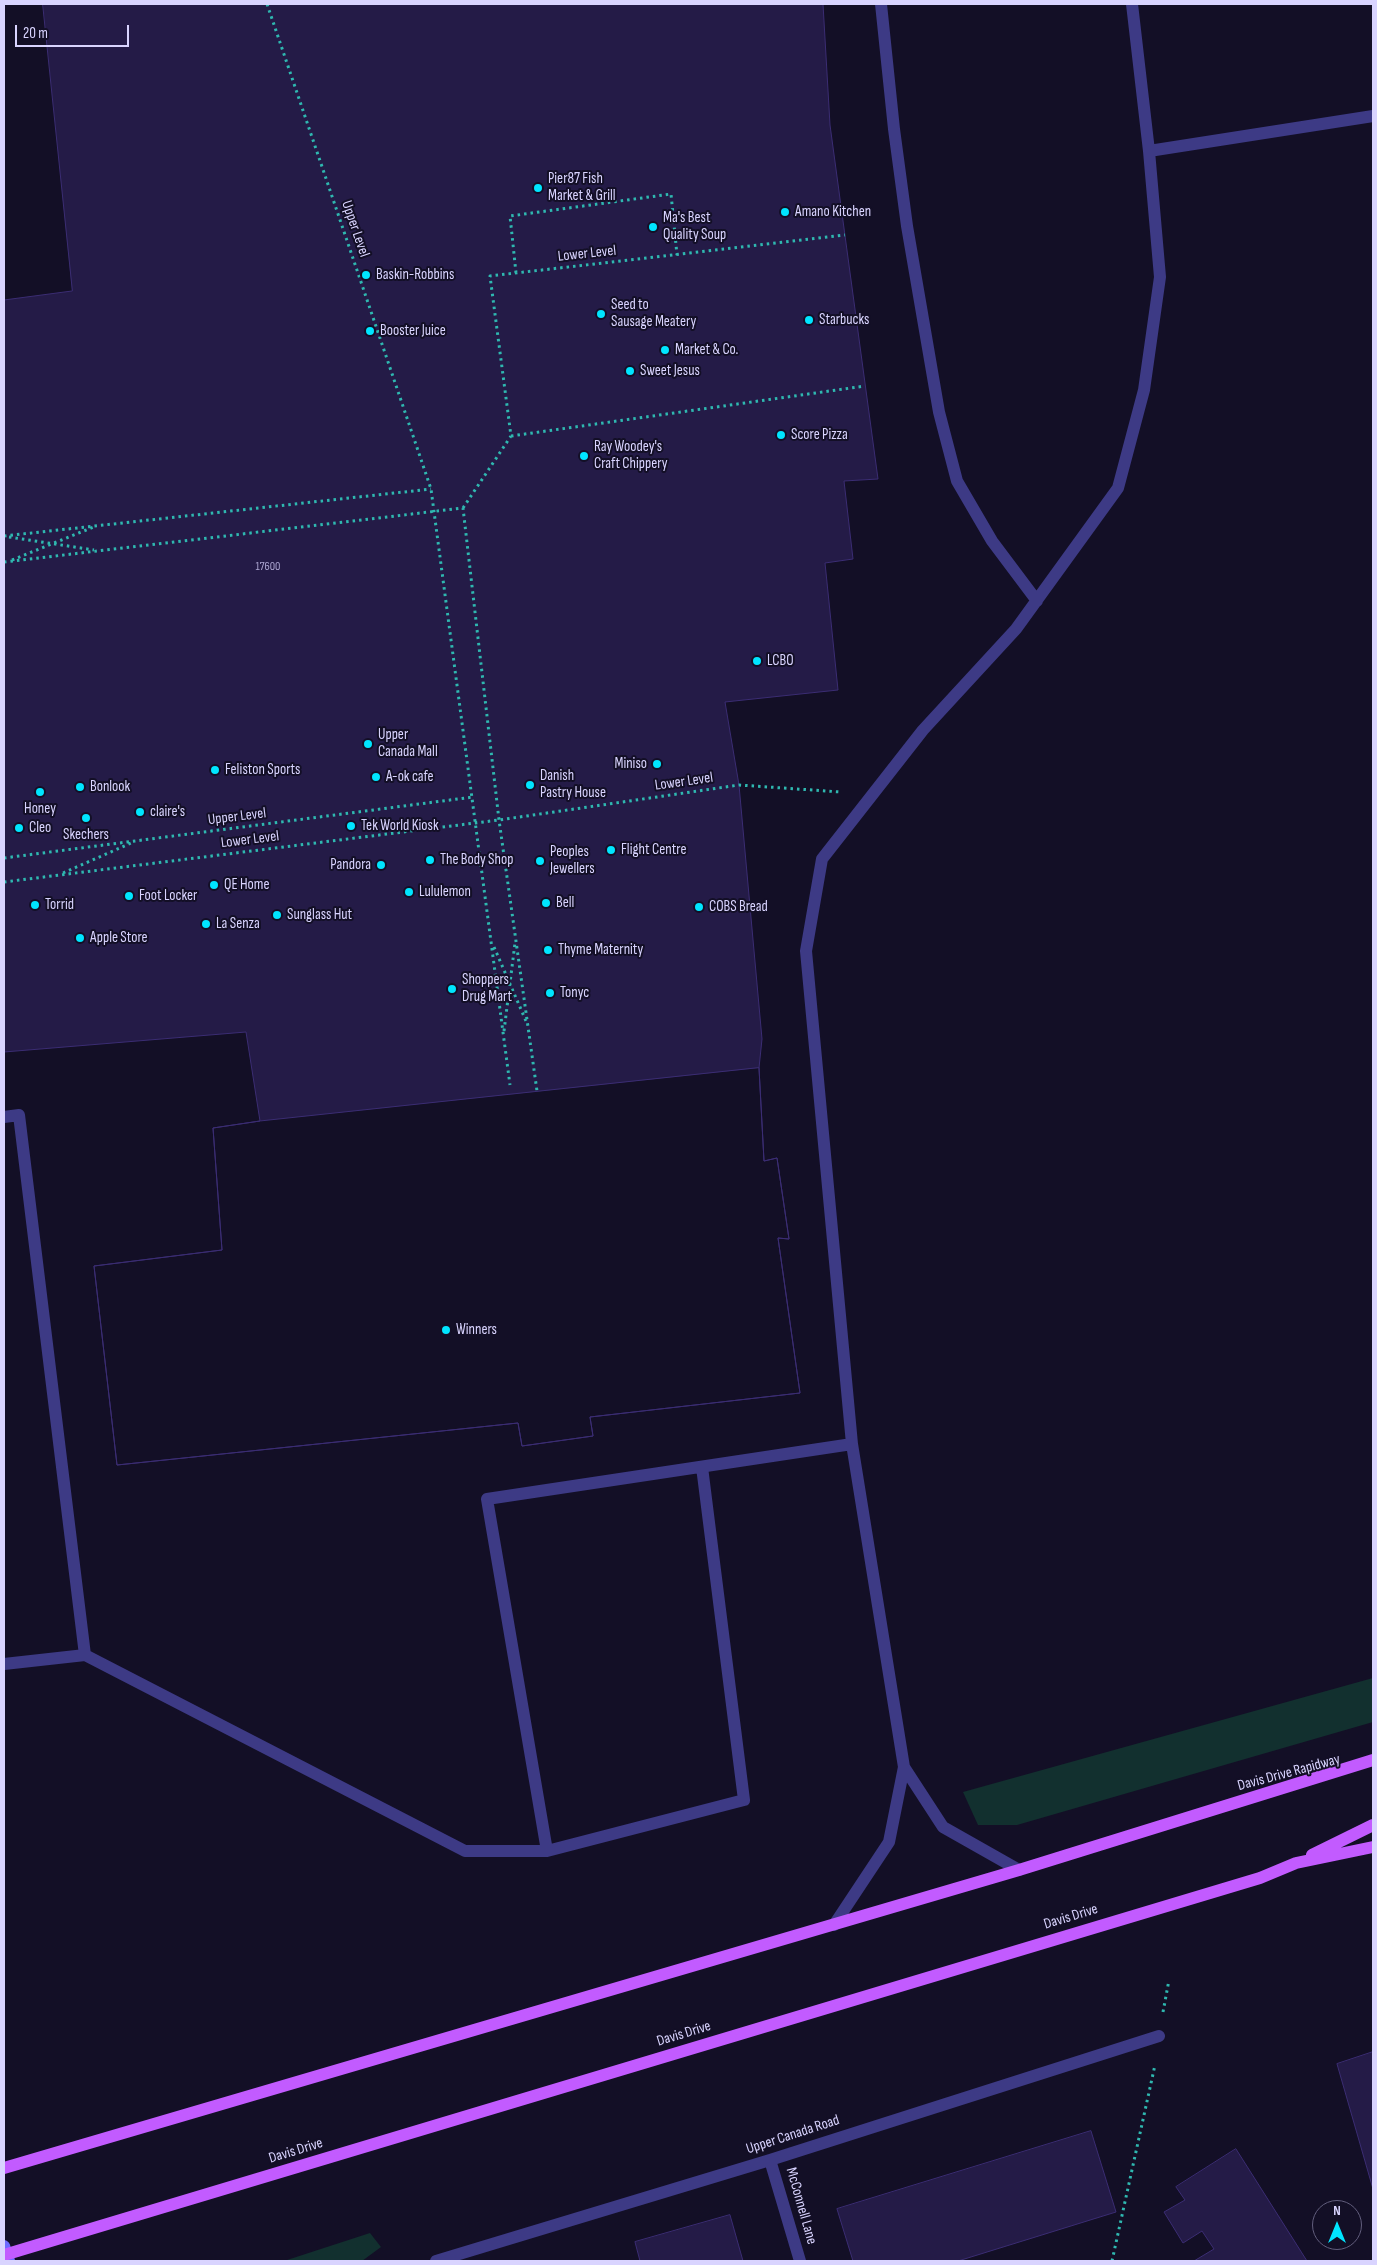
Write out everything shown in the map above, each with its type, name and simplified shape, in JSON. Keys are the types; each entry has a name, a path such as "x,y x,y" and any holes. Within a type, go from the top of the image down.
{"main road":[{"path":"4,2168 1019,1870 1373,1760"},
{"path":"1296,1863 1373,1825"},
{"name":"Davis Drive","path":"5,2254 1260,1878 1296,1863 1373,1848"}],"street":[{"path":"881,4 894,129 907,226 939,412 957,481 992,541 1037,601"},
{"path":"834,1925 889,1842 904,1767 852,1444 806,951 822,859 923,730 1016,629 1118,488 1144,390 1160,277 1149,151 1132,4"},
{"path":"1149,151 1373,116"},
{"path":"4,1117 19,1115 85,1655"},
{"path":"547,1851 487,1499 852,1444"},
{"path":"4,1664 85,1655 465,1851 547,1851 744,1800 702,1466"},
{"name":"Davis Drive Rapidway","path":"1213,1811 1373,1766"},
{"path":"904,1767 943,1827 1019,1870"},
{"name":"Upper Canada Road","path":"436,2261 770,2160 1160,2036"},
{"name":"McConnell Lane","path":"770,2160 800,2261"}],"path":[{"name":"Upper Level","path":"267,4 431,490 510,1085"},
{"path":"516,273 510,216 671,194 677,255"},
{"name":"Lower Level","path":"511,436 490,276 845,235"},
{"path":"537,1091 499,820 463,508 511,436 866,386"},
{"path":"4,536 431,490"},
{"path":"5,562 463,508"},
{"path":"5,562 100,525"},
{"path":"4,536 99,551"},
{"name":"Lower Level","path":"4,882 499,820 739,785 874,795"},
{"name":"Upper Level","path":"4,858 473,797"},
{"path":"58,876 135,842"},
{"path":"503,1036 515,937"},
{"path":"491,941 528,1025"},
{"path":"1112,2261 1151,2088 1169,1980"}],"green space":[{"path":"1373,1678 1373,1722 1017,1825 978,1825 963,1792"},
{"path":"370,2233 381,2247 362,2261 284,2261"}],"building":[{"name":"Upper Canada Mall","path":"43,4 823,4 830,125 878,479 844,481 853,559 825,563 838,690 725,702 739,785 762,1039 759,1068 764,1161 777,1158 789,1239 778,1238 800,1393 590,1417 593,1436 522,1446 518,1423 117,1465 94,1266 222,1250 213,1128 260,1121 246,1032 4,1052 4,300 72,291"},
{"name":"Winners","path":"759,1068 764,1161 777,1158 789,1239 778,1238 800,1393 590,1417 593,1436 522,1446 518,1423 117,1465 94,1266 222,1250 213,1128 260,1121"},
{"path":"1373,2052 1373,2189 1337,2064"},
{"path":"1091,2131 1116,2212 958,2261 853,2261 837,2209"},
{"path":"1236,2149 1307,2261 1194,2261 1214,2249 1202,2231 1183,2243 1164,2212 1185,2200 1176,2187"},
{"path":"730,2215 743,2261 640,2261 635,2242"}],"place":[{"name":"Pier87 Fish Market & Grill","path":"538,188"},
{"name":"Amano Kitchen","path":"785,212"},
{"name":"Ma's Best Quality Soup","path":"653,227"},
{"name":"Baskin-Robbins","path":"366,275"},
{"name":"Seed to Sausage Meatery","path":"601,314"},
{"name":"Starbucks","path":"809,320"},
{"name":"Booster Juice","path":"370,331"},
{"name":"Market & Co.","path":"665,350"},
{"name":"Sweet Jesus","path":"630,371"},
{"name":"Score Pizza","path":"781,435"},
{"name":"Ray Woodey's Craft Chippery","path":"584,456"},
{"name":"LCBO","path":"757,661"},
{"name":"Upper Canada Mall","path":"368,744"},
{"name":"Miniso","path":"657,764"},
{"name":"Feliston Sports","path":"215,770"},
{"name":"A-ok cafe","path":"376,777"},
{"name":"Danish Pastry House","path":"530,785"},
{"name":"Bonlook","path":"80,787"},
{"name":"Honey","path":"40,792"},
{"name":"claire's","path":"140,812"},
{"name":"Skechers","path":"86,818"},
{"name":"Tek World Kiosk","path":"351,826"},
{"name":"Cleo","path":"19,828"},
{"name":"Flight Centre","path":"611,850"},
{"name":"The Body Shop","path":"430,860"},
{"name":"Peoples Jewellers","path":"540,861"},
{"name":"Pandora","path":"381,865"},
{"name":"QE Home","path":"214,885"},
{"name":"Lululemon","path":"409,892"},
{"name":"Foot Locker","path":"129,896"},
{"name":"Bell","path":"546,903"},
{"name":"Torrid","path":"35,905"},
{"name":"COBS Bread","path":"699,907"},
{"name":"Sunglass Hut","path":"277,915"},
{"name":"La Senza","path":"206,924"},
{"name":"Apple Store","path":"80,938"},
{"name":"Thyme Maternity","path":"548,950"},
{"name":"Shoppers Drug Mart","path":"452,989"},
{"name":"Tonyc","path":"550,993"},
{"name":"Winners","path":"446,1330"}]}
